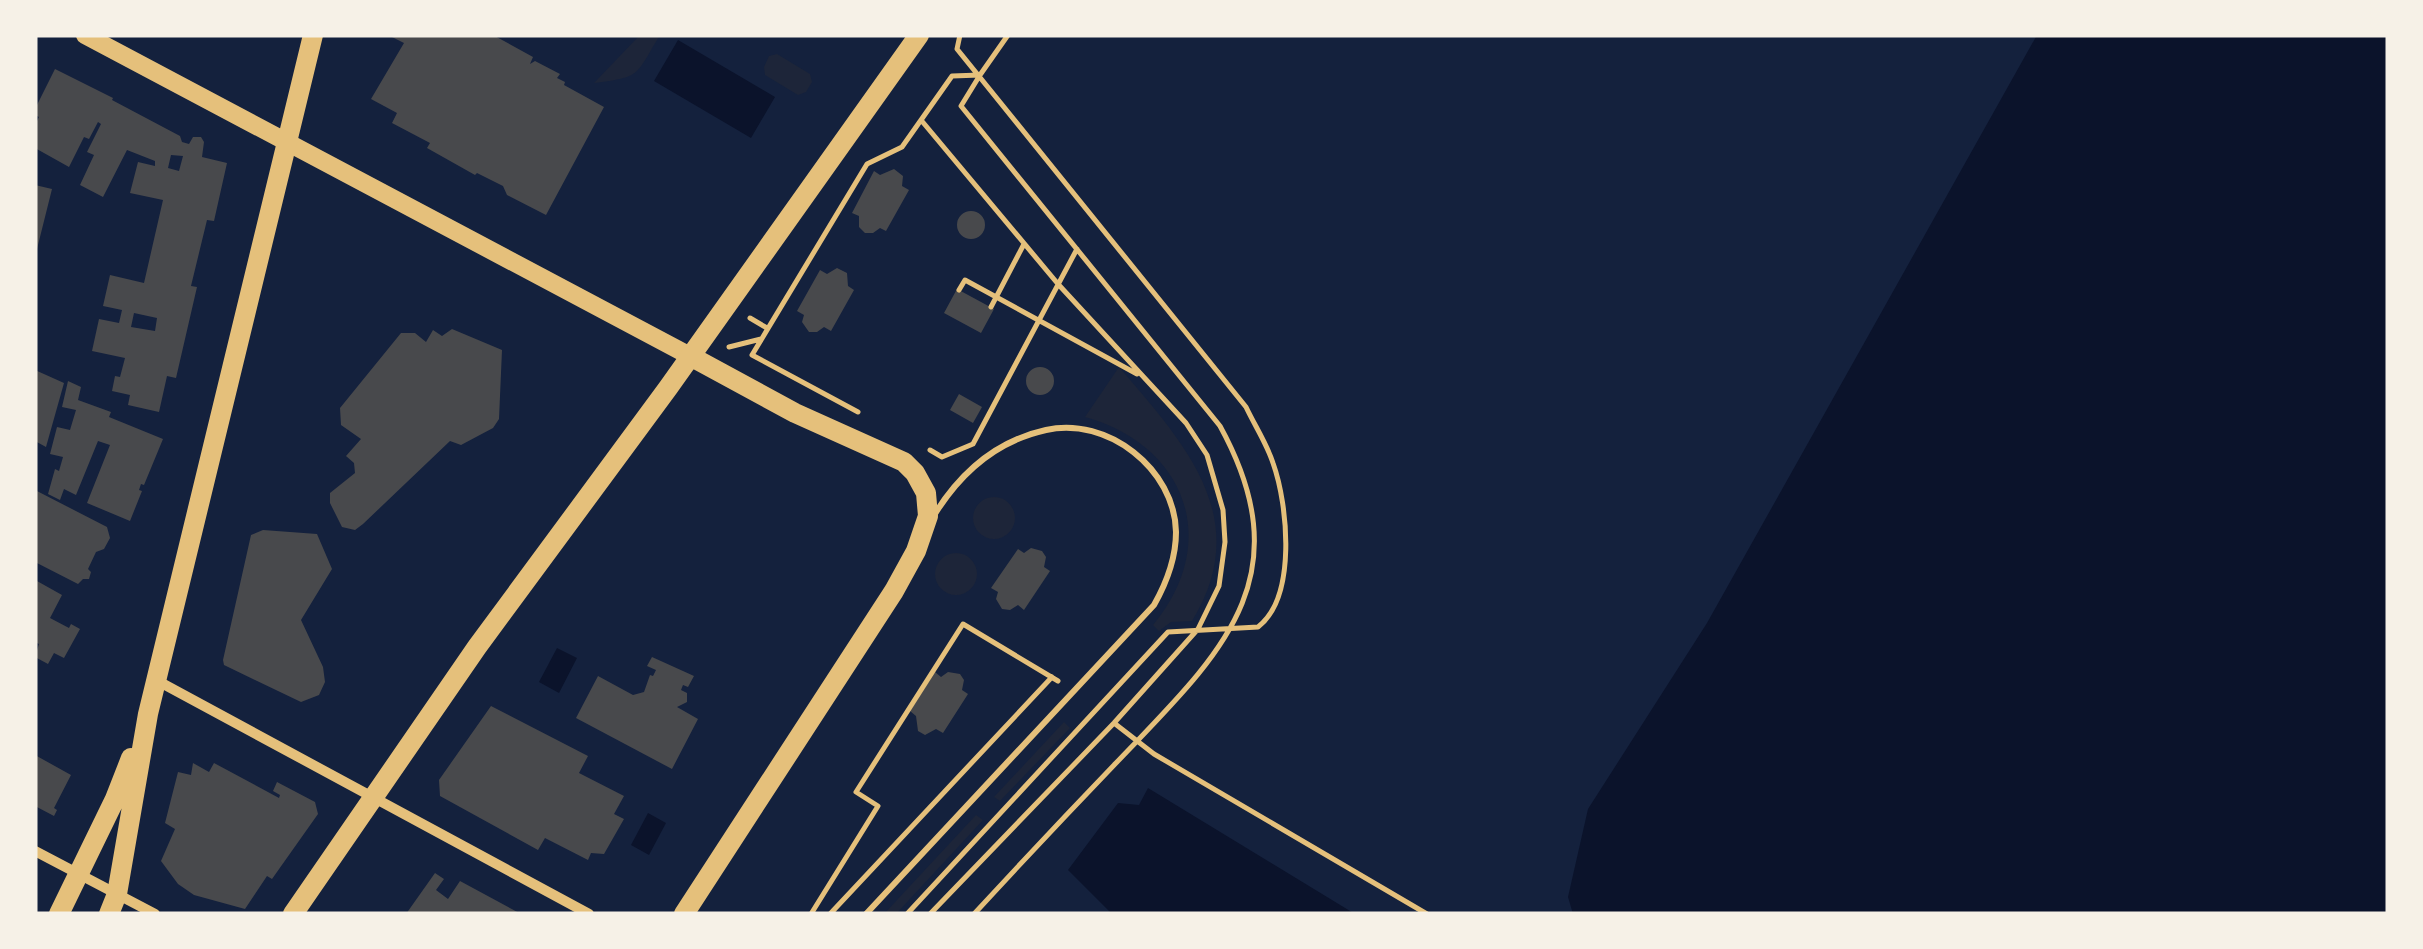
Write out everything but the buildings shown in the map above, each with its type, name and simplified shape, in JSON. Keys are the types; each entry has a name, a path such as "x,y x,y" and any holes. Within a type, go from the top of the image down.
{"main road":[{"path":"85,35 795,413 904,462 915,473 926,493 928,516 894,592 684,914"},
{"path":"113,904 148,714 313,35"},
{"path":"292,914 477,647 919,35"},
{"path":"58,914 115,799 148,714"}],"street":[{"path":"156,680 589,914"},
{"path":"35,852 79,874 113,904 154,914"}],"lane":[{"path":"866,914 1154,605 1168,579 1176,529 1171,504 1155,473 1136,452 1105,435 1049,428 1012,442 968,471 951,487 923,534"}],"path":[{"path":"908,914 1168,632 1258,627 1266,620 1272,613 1281,582 1286,520 1273,463 1235,394 957,49 960,35"},
{"path":"974,914 1199,674 1233,628 1253,568 1250,500 1220,426 960,106 1008,35"},
{"path":"859,412 752,355 867,164 902,147 952,76 980,75"},
{"path":"920,120 1058,284 1186,424 1207,454 1223,510 1225,542 1219,586 1198,629 1114,723 930,914"},
{"path":"991,307 1024,244"},
{"path":"926,448 942,457 973,444 1078,248"},
{"path":"959,290 965,280 1144,378"},
{"path":"750,318 767,328"},
{"path":"729,347 760,339"},
{"path":"812,914 878,806 856,792 963,624 1065,685"},
{"path":"830,914 1052,677"},
{"path":"1114,723 1154,754 1426,914"}],"shaded area":[{"path":"640,35 660,35 636,72 594,83"},
{"path":"2037,35 2388,35 2388,914 1573,914 1568,897 1588,809 1707,623"},
{"path":"678,40 775,97 751,138 654,81"},
{"path":"777,54 810,74 812,82 806,92 798,95 765,75 769,56"},
{"path":"1119,367 1187,454 1204,484 1214,515 1216,549 1210,584 1192,621 1171,622 1159,631 1153,625 1174,593 1186,561 1188,530 1183,500 1169,473 1148,450 1120,431 1085,417"},
{"path":"994,497 1009,503 1015,518 1009,533 994,539 979,533 973,518 979,503"},
{"path":"956,553 971,559 977,574 971,589 956,595 941,589 935,574 941,559"},
{"path":"557,648 577,658 559,693 539,682"},
{"path":"1064,722 1070,728 1000,801 994,797"},
{"path":"1148,788 1355,914 1112,914 1068,870 1118,803 1139,805"},
{"path":"648,813 666,823 649,855 631,845"},
{"path":"976,815 983,820 896,914 884,914"}]}
